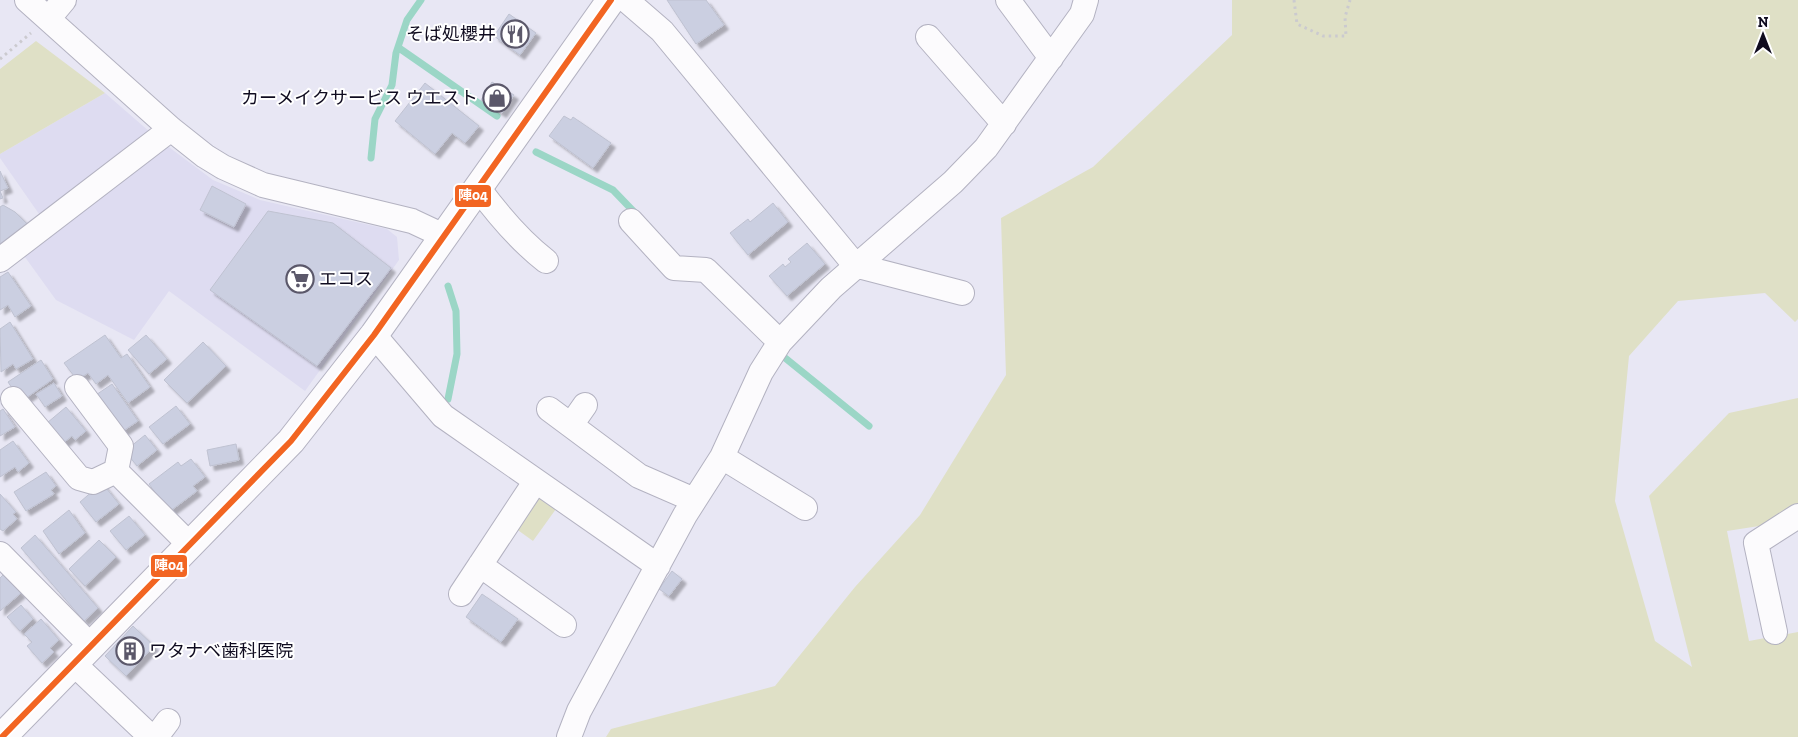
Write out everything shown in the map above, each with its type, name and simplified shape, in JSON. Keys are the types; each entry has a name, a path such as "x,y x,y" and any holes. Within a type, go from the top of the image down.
{"main road":[{"path":"2,737 291,441 374,335 611,0"}],"street":[{"path":"64,0 39,10 171,129 205,156 262,185 412,221 444,236"},
{"path":"626,0 662,31 858,266 962,293"},
{"path":"1008,0 1051,58"},
{"path":"569,737 579,711 694,500 722,457 761,372 780,342 831,288 953,182 986,148 1082,14 1086,0"},
{"path":"928,37 1004,124"},
{"path":"0,260 171,129"},
{"path":"479,188 498,214 526,245 546,261"},
{"path":"631,221 659,265 706,270 780,342"},
{"path":"374,335 443,416 658,566"},
{"path":"77,387 121,446 116,470"},
{"path":"13,399 80,478 93,482 116,470"},
{"path":"571,425 585,405"},
{"path":"550,409 639,476 694,500"},
{"path":"722,457 805,508"},
{"path":"116,470 189,544"},
{"path":"461,594 535,482"},
{"path":"1775,632 1756,544 1798,516"},
{"path":"0,554 151,737"},
{"path":"480,566 564,625"}],"path":[{"path":"1294,0 1297,24 1323,36 1346,36 1345,17 1350,0"},
{"path":"0,59 39,10"}],"shaded area":[{"path":"105,93 158,139 213,180 260,200 387,229 397,237 399,260 305,391 169,291 134,340 56,300 17,246 46,224 0,158 0,154"}],"green space":[{"path":"1232,0 1798,0 1798,319 1795,322 1765,293 1678,301 1629,356 1615,501 1655,641 1692,667 1649,496 1729,413 1798,398 1798,516 1772,524 1727,531 1749,641 1798,632 1798,737 606,737 611,729 775,686 855,587 920,515 1006,375 1001,218 1093,167 1232,35"},
{"path":"36,41 105,93 0,154 0,69"},
{"path":"530,489 561,502 533,541 508,523"}],"building":[{"path":"667,0 706,0 724,25 696,44"},
{"name":"そば処櫻井","path":"509,14 536,33 520,55 494,36"},
{"name":"カーメイクサービス ウエスト","path":"492,82 514,95 502,113 481,100"},
{"path":"425,83 479,126 465,143 452,133 435,154 395,121"},
{"path":"564,116 571,120 573,117 611,143 593,168 549,136"},
{"path":"0,171 8,188 0,191"},
{"path":"212,186 246,204 234,227 200,210"},
{"path":"773,203 788,222 748,255 730,233 748,219 750,222"},
{"path":"3,205 15,212 27,224 0,246 0,207"},
{"name":"エコス","path":"268,211 333,223 391,268 317,366 210,290"},
{"path":"807,243 825,264 787,296 769,276 783,264 785,267 791,262 788,259"},
{"path":"8,272 31,306 15,317 8,305 0,310 0,277"},
{"path":"10,322 33,359 16,369 13,364 1,372 0,329"},
{"path":"105,335 121,358 127,354 150,387 128,403 108,375 96,384 88,373 77,380 64,363"},
{"path":"146,335 167,359 149,374 128,350"},
{"path":"203,342 226,366 187,403 164,380"},
{"path":"41,360 53,379 26,398 21,391 16,394 8,382"},
{"path":"54,383 62,396 45,407 36,394"},
{"path":"112,384 138,421 123,431 90,399"},
{"path":"176,406 190,424 163,444 149,427"},
{"path":"66,407 86,431 75,440 72,436 58,447 41,428"},
{"path":"3,409 15,427 0,436 0,411"},
{"path":"145,435 157,450 137,466 125,451"},
{"path":"13,441 29,463 18,472 15,467 0,477 0,450"},
{"path":"236,444 239,460 210,466 207,450"},
{"path":"191,459 205,477 193,486 197,491 169,512 149,484 178,462 181,466"},
{"path":"46,472 56,486 51,490 54,494 26,511 14,492"},
{"path":"102,483 119,504 96,522 80,502"},
{"path":"0,494 16,512 13,514 17,519 3,531 0,529"},
{"path":"69,510 85,533 59,554 43,531"},
{"path":"129,516 145,535 126,550 110,531"},
{"path":"35,535 98,608 84,621 21,548"},
{"path":"99,540 116,557 85,586 69,569"},
{"path":"672,571 682,579 669,596 659,589"},
{"path":"4,574 21,593 0,611 0,578"},
{"path":"482,594 518,619 501,642 466,617"},
{"path":"21,605 33,619 20,631 7,617"},
{"path":"41,619 59,640 50,648 54,652 42,663 27,646 32,642 24,634"},
{"name":"ワタナベ歯科医院","path":"133,626 154,646 126,676 105,656"}],"waterway":[{"path":"371,158 375,119 392,85 396,53 407,20 421,0"},
{"path":"399,48 497,116"},
{"path":"536,152 613,190 638,216"},
{"path":"448,286 456,311 457,354 448,399"},
{"path":"779,353 869,426"}],"transit line":[{"name":"陣04","path":"2,737 291,441 374,335 611,0"}],"place":[{"name":"そば処櫻井","path":"515,34"},
{"name":"カーメイクサービス ウエスト","path":"497,98"},
{"name":"エコス","path":"300,279"},
{"name":"ワタナベ歯科医院","path":"130,651"}]}
